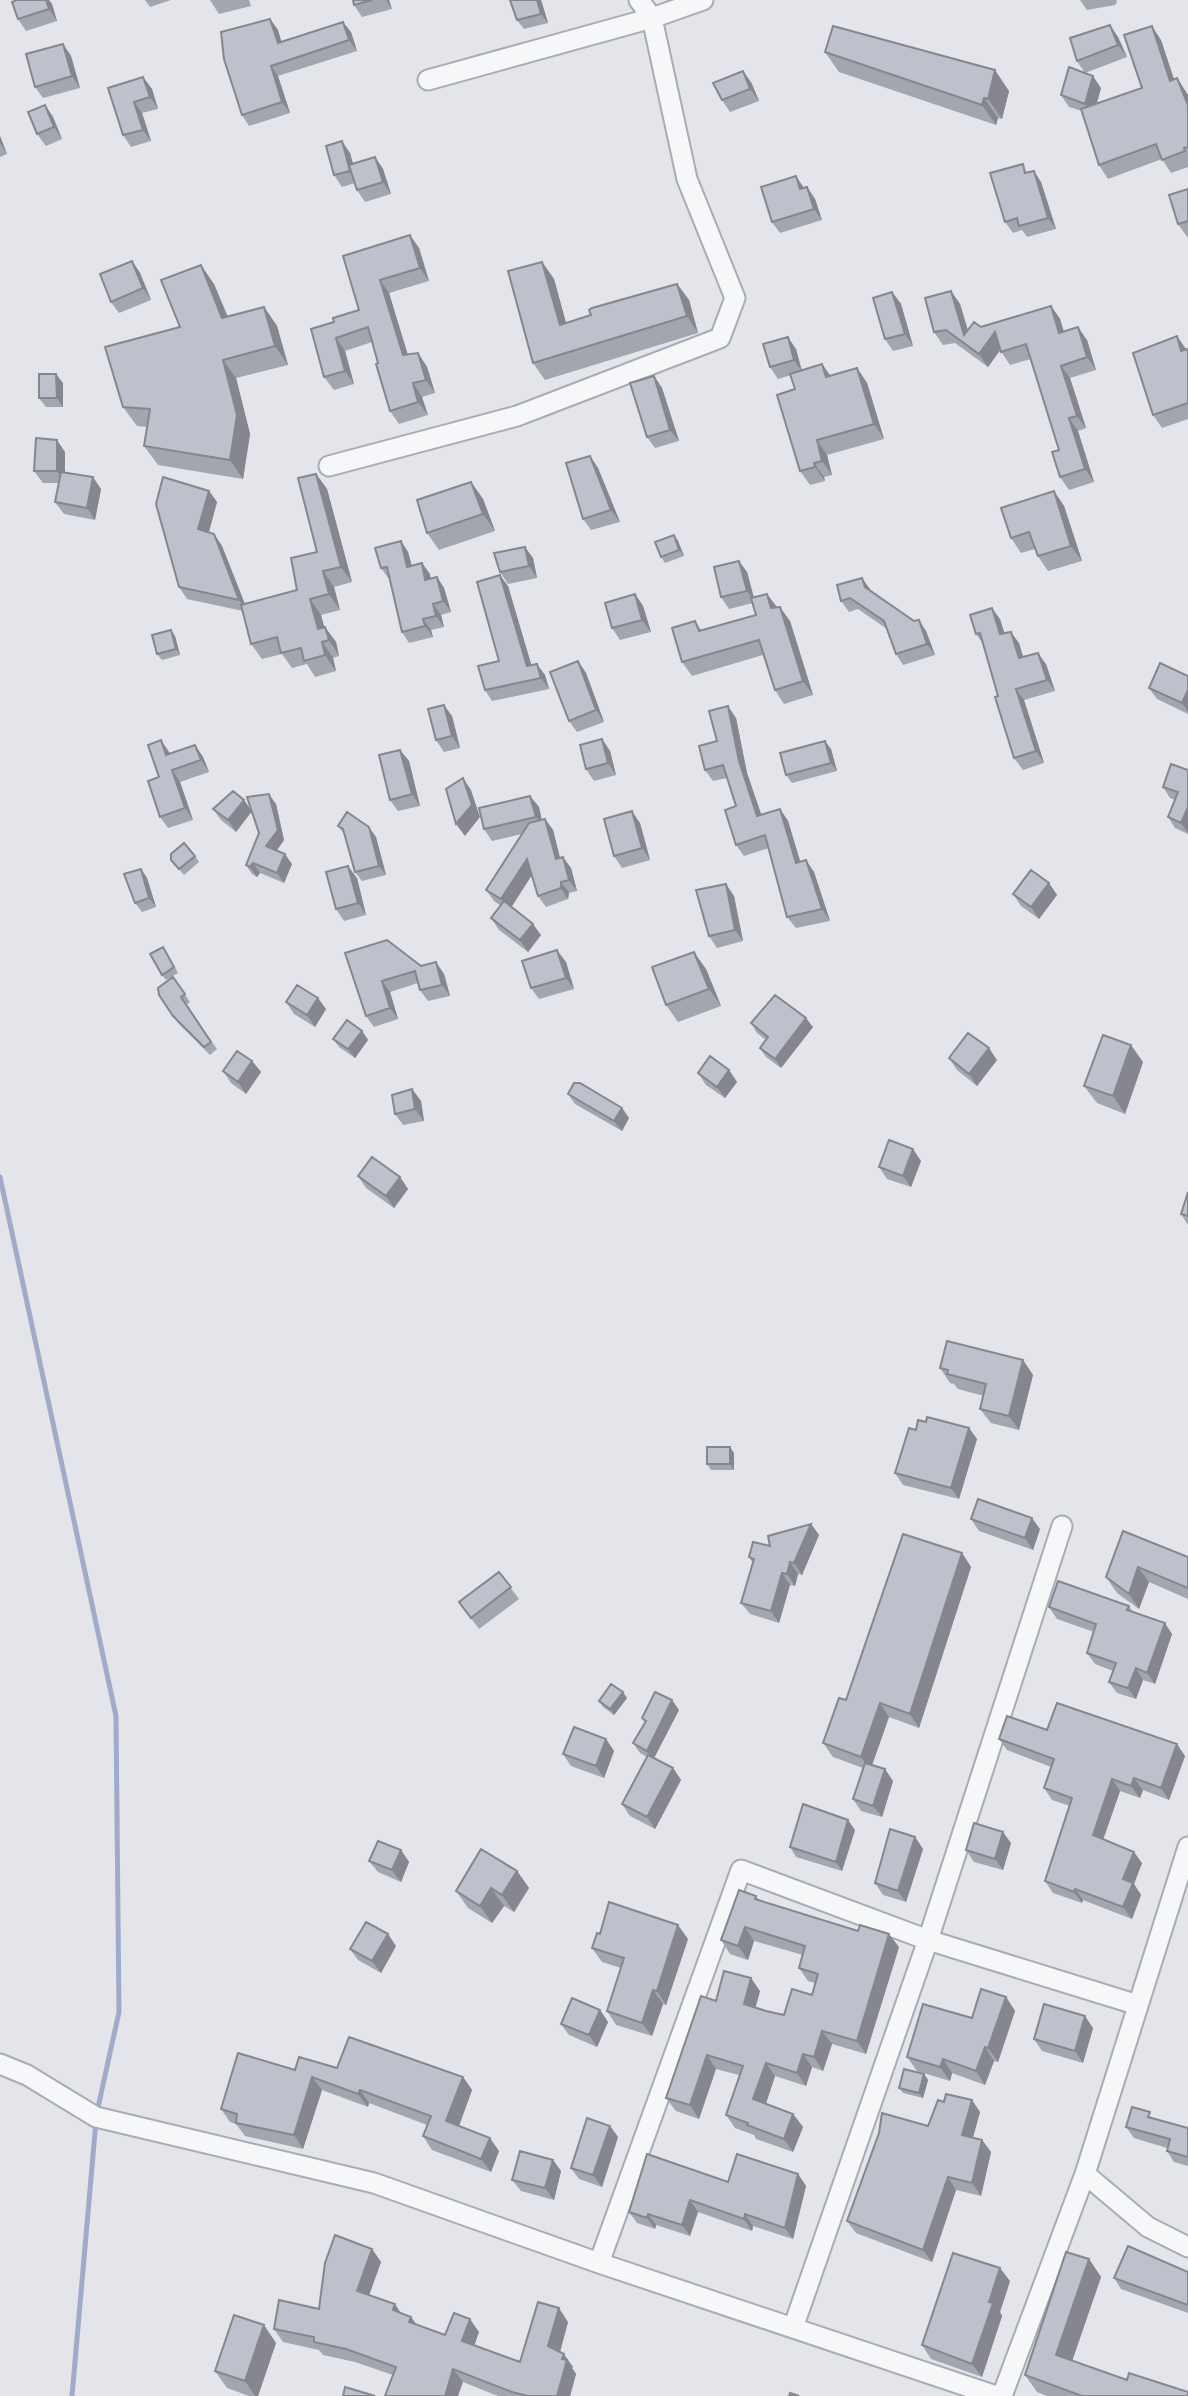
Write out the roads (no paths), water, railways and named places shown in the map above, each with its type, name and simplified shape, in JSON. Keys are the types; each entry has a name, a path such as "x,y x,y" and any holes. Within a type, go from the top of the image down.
{"street":[{"path":"329,466 517,416 720,338 735,298 687,178 652,18 639,0"},
{"path":"428,80 652,18 703,0"},
{"path":"793,2329 928,1940 1062,1525"},
{"path":"1002,2396 1085,2174 1188,1847"},
{"path":"599,2263 741,1870 928,1940 1138,2005"},
{"path":"0,2064 27,2075 96,2117 374,2183 599,2263 996,2396"},
{"path":"1085,2174 1147,2227 1188,2248"}],"waterway":[{"path":"0,1177 116,1716 119,2012 97,2112"},
{"path":"72,2396 96,2121"}]}
